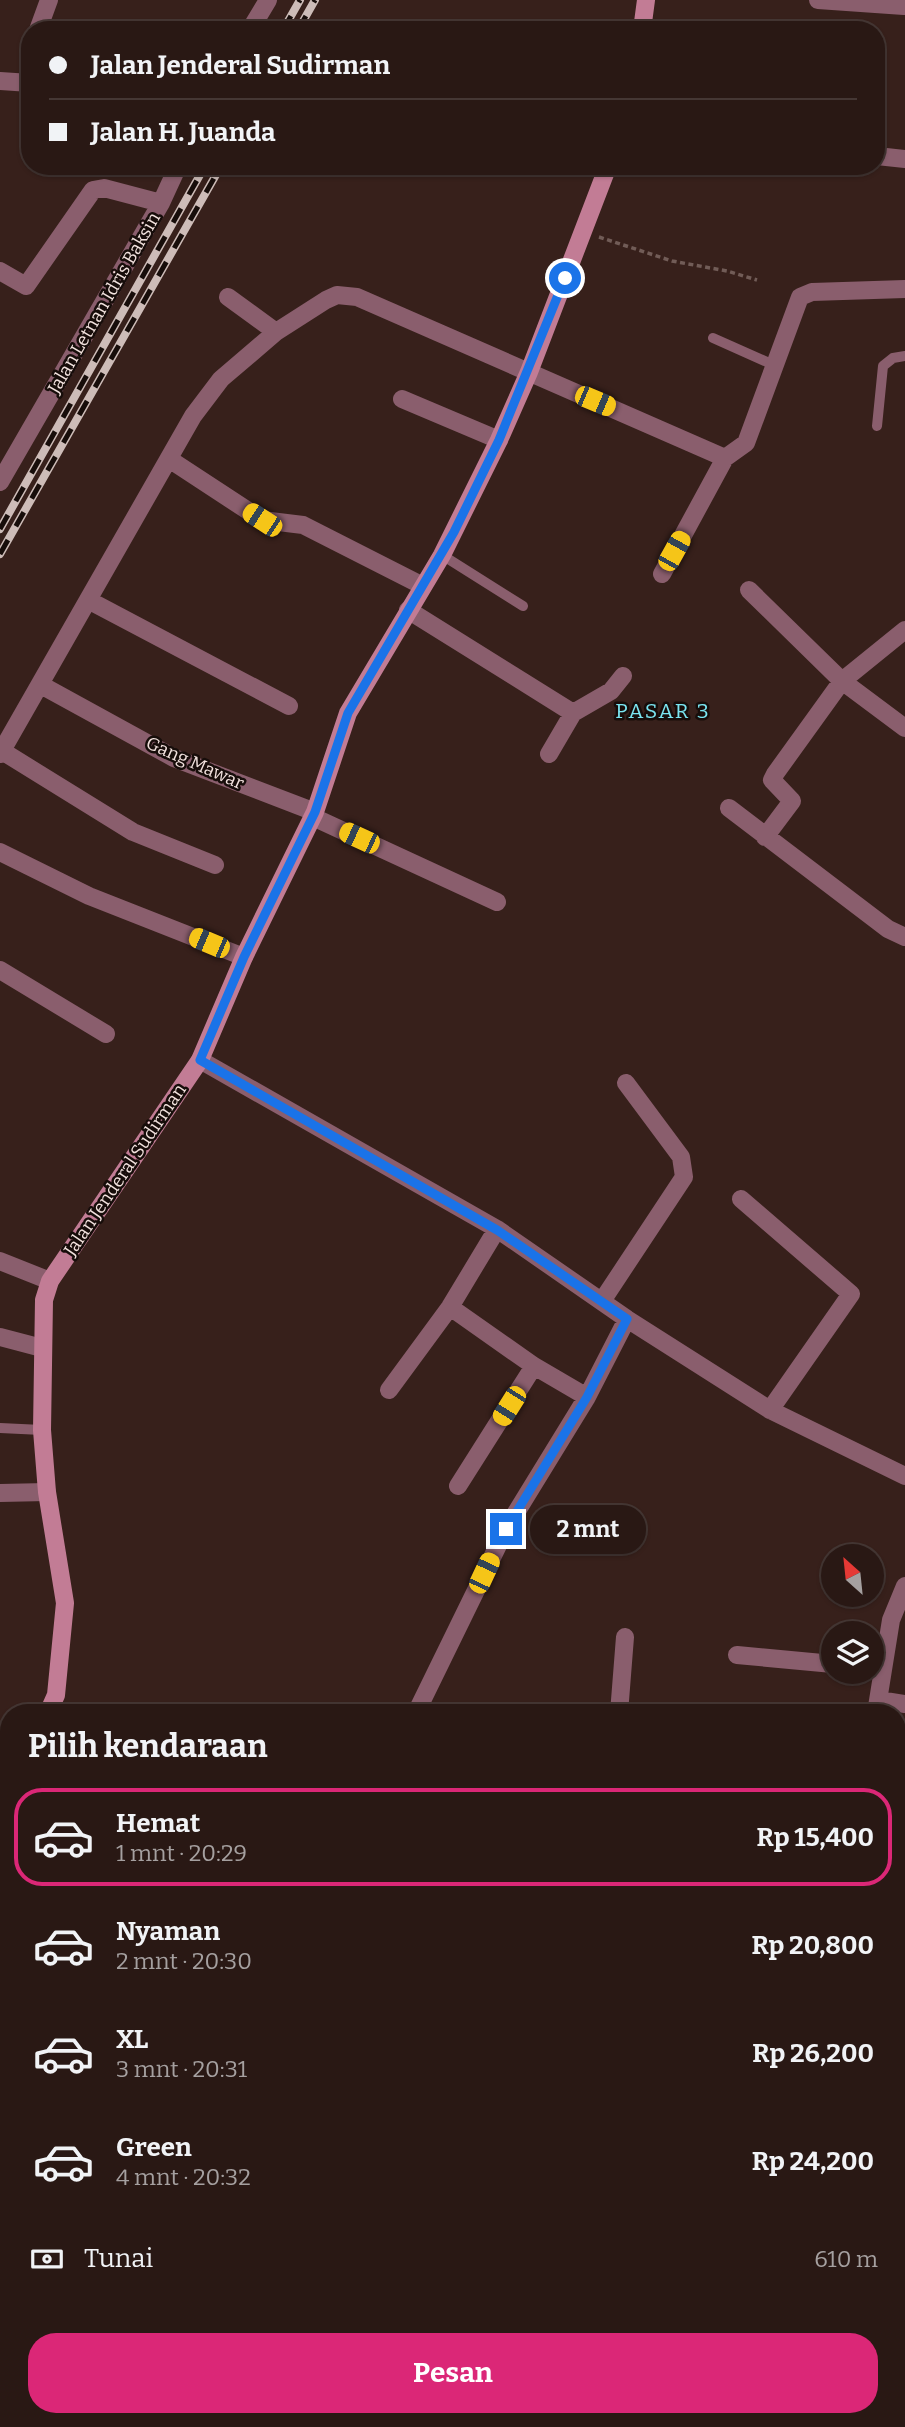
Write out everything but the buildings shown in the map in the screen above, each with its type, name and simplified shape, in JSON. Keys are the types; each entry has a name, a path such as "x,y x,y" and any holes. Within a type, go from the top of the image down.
{"main road":[{"path":"643,21 646,0"},
{"name":"Jalan Jenderal Sudirman","path":"52,1704 56,1695 65,1603 47,1492 42,1430 44,1300 51,1280 200,1060 244,957 314,814 348,713 442,555 499,440 529,372 604,175"}],"street":[{"path":"41,21 49,0"},
{"path":"255,21 268,0"},
{"path":"818,0 904,6"},
{"path":"0,81 21,82"},
{"path":"885,157 905,159"},
{"path":"161,203 174,175"},
{"name":"Jalan Letnan Idris Baksin","path":"0,271 26,286 93,190 104,188 161,203 0,482"},
{"path":"662,574 725,458 746,443 800,297 812,292 905,289"},
{"path":"215,865 133,832 1,752 90,601 193,416 221,379 276,332 326,300 345,295 725,458"},
{"path":"228,297 276,332"},
{"path":"402,400 499,440"},
{"path":"169,460 262,520 303,524 424,586"},
{"path":"749,590 842,681 905,728"},
{"path":"90,601 289,706"},
{"path":"408,610 573,713"},
{"path":"765,837 792,801 775,786 772,780 775,774 842,681 905,630"},
{"path":"549,754 573,713 611,691 623,676"},
{"name":"Gang Mawar","path":"41,685 174,758 314,814 497,902"},
{"path":"729,808 888,929 905,937"},
{"path":"0,852 89,896 244,957"},
{"path":"0,970 106,1034"},
{"path":"200,1060 497,1230 627,1319 770,1410 905,1476"},
{"path":"602,1301 684,1177 681,1157 626,1083"},
{"path":"741,1199 851,1294 770,1410"},
{"path":"389,1390 450,1307 497,1230"},
{"path":"0,1261 51,1280"},
{"path":"450,1307 534,1366 587,1397"},
{"path":"427,1704 506,1529 587,1397 627,1319"},
{"path":"0,1337 42,1348"},
{"path":"458,1486 534,1366"},
{"path":"0,1493 47,1492"},
{"path":"884,1643 905,1586"},
{"path":"620,1704 625,1637"},
{"path":"737,1655 821,1663"},
{"path":"876,1684 877,1704"}],"lane":[{"path":"713,338 776,366"},
{"path":"877,426 883,366 893,358 905,356"},
{"path":"442,555 523,606"},
{"path":"0,1428 42,1430"}],"path":[{"path":"583,231 671,261 727,271 757,281"}],"railway":[{"path":"288,21 300,0"},
{"path":"303,21 315,0"},
{"path":"0,529 200,175"},
{"path":"0,554 216,175"}],"district":[{"name":"PASAR 3","path":"663,711"}],"route":[{"path":"506,1529 587,1397 627,1319 497,1230 200,1060 244,957 315,812 348,713 454,532 529,372 565,278"}]}
